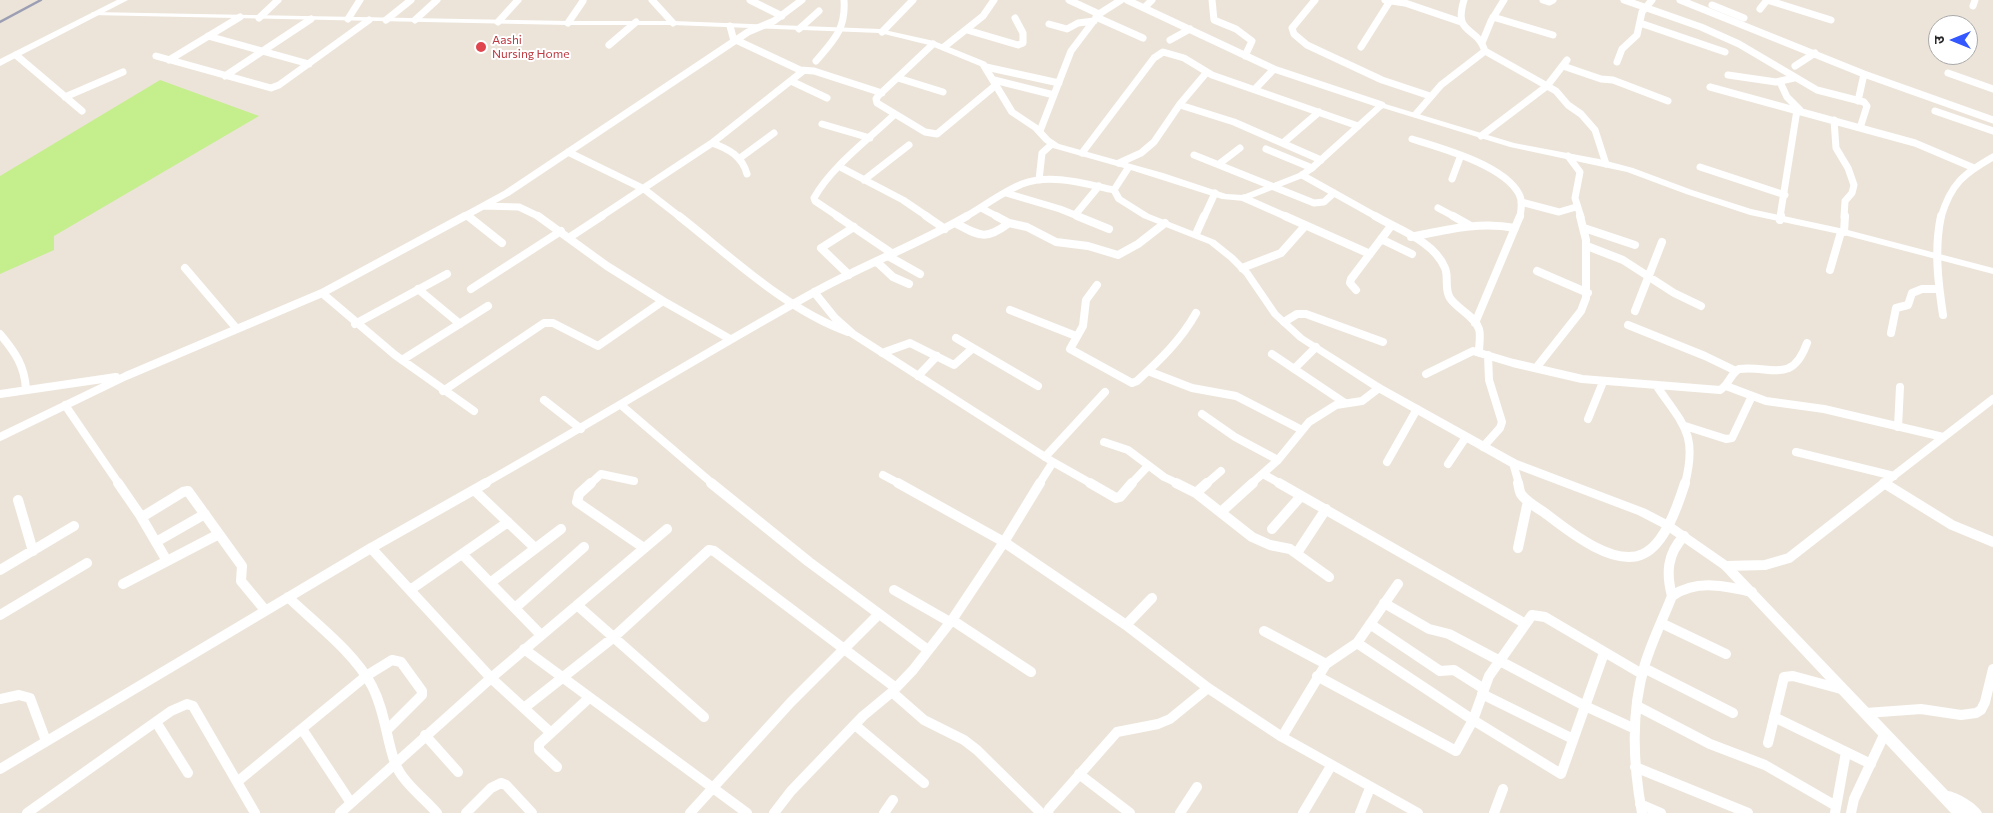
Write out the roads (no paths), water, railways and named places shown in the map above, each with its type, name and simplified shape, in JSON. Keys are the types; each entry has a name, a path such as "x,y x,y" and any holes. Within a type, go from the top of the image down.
{"main road":[{"path":"0,63 93,14 124,0"}],"street":[{"path":"259,18 278,0"},
{"path":"348,19 360,0"},
{"path":"386,20 411,0"},
{"path":"415,20 437,0"},
{"path":"498,22 518,0"},
{"path":"652,0 673,22"},
{"path":"750,0 782,16"},
{"path":"0,437 126,376 322,294 484,206 507,193 735,40 782,16 802,0"},
{"path":"816,61 842,30 845,15 844,0"},
{"path":"882,32 913,0"},
{"path":"944,48 982,16 994,0"},
{"path":"1069,0 1097,17 1143,38"},
{"path":"1040,131 1071,51 1097,17 1121,0"},
{"path":"1127,0 1274,69 1481,136 1513,145 1630,170 1725,204 1780,220 1842,232 1993,271"},
{"path":"1144,8 1152,0"},
{"path":"1212,0 1214,20 1236,29 1252,41 1245,56"},
{"path":"1316,0 1292,28 1294,34 1303,42 1382,80 1430,96"},
{"path":"1461,22 1459,15 1464,0"},
{"path":"1482,43 1493,17 1504,0"},
{"path":"1543,0 1549,2 1554,0"},
{"path":"1624,0 1739,44 1817,90 1858,100 1867,106 1860,128"},
{"path":"1617,62 1622,49 1637,35 1644,7 1652,0"},
{"path":"1680,0 1864,74 1993,120"},
{"path":"1696,0 1713,2 1744,18"},
{"path":"1760,9 1767,0 1831,20"},
{"path":"568,23 583,1"},
{"path":"1361,47 1387,1 1400,1 1461,22 1482,43 1485,51 1556,91 1568,105 1590,122 1601,143 1606,164"},
{"path":"799,29 819,11"},
{"path":"93,14 568,23 673,22 882,32 933,44 976,60 986,67 1059,83"},
{"path":"169,60 240,17"},
{"path":"1049,24 1067,29 1097,17"},
{"path":"1493,17 1553,35"},
{"path":"967,30 1018,45 1023,43 1024,36 1022,28 1015,18"},
{"path":"225,76 312,19"},
{"path":"156,56 271,88 279,85 369,20"},
{"path":"609,45 636,22"},
{"path":"1640,23 1725,52"},
{"path":"730,26 735,40 759,50 764,55 803,70 814,71 882,93"},
{"path":"1170,40 1190,29"},
{"path":"208,36 308,64"},
{"path":"933,44 876,101 928,134 937,134 995,82"},
{"path":"1416,114 1441,84 1485,51"},
{"path":"1082,153 1159,53 1163,52 1172,53 1207,72 1358,126"},
{"path":"1795,66 1815,54"},
{"path":"16,55 82,111"},
{"path":"1481,136 1547,86 1565,63 1601,79 1613,80 1668,101"},
{"path":"986,67 1012,112 1040,131 1052,144 1233,198 1244,198 1302,175 1382,105"},
{"path":"1254,89 1274,69"},
{"path":"570,237 712,143 792,81 803,70"},
{"path":"66,97 123,72"},
{"path":"1207,72 1180,105 1158,139 1149,148 1124,165 1114,194 1128,206 1212,242 1242,268 1275,314 1300,338 1379,388 1483,448 1513,463 1625,506 1668,525 1726,566 1960,813"},
{"path":"1948,73 1993,89"},
{"path":"1858,100 1864,74"},
{"path":"1728,75 1766,82 1780,82 1794,78"},
{"path":"898,78 943,92"},
{"path":"792,81 827,98"},
{"path":"995,82 1054,95"},
{"path":"1780,82 1786,97 1799,111"},
{"path":"1710,87 1915,143 1974,168"},
{"path":"1180,105 1202,110 1233,121 1321,160"},
{"path":"1780,220 1799,111"},
{"path":"1935,111 1993,131"},
{"path":"1283,143 1319,112"},
{"path":"895,114 816,191 814,198 920,274"},
{"path":"1830,270 1842,232 1845,201 1852,193 1854,184 1848,168 1836,148 1834,120"},
{"path":"822,124 870,138"},
{"path":"740,158 774,133"},
{"path":"1412,139 1461,155 1506,181 1519,193 1521,202 1520,219 1476,323"},
{"path":"712,143 728,149 740,158 747,174"},
{"path":"1039,180 1042,153 1052,144"},
{"path":"864,180 909,145"},
{"path":"1218,164 1240,148"},
{"path":"1266,149 1312,168"},
{"path":"568,152 644,189 791,304 831,326 853,334"},
{"path":"1194,155 1319,203 1324,202 1334,193"},
{"path":"1452,179 1461,155"},
{"path":"1536,368 1571,326 1586,301 1588,293 1587,246 1575,198 1580,172 1568,156"},
{"path":"1943,315 1938,289 1937,257 1940,222 1954,187 1974,168 1993,157"},
{"path":"840,167 902,200 945,229"},
{"path":"1700,167 1785,195"},
{"path":"1302,175 1428,246 1439,256 1447,272 1447,293 1450,299 1476,323 1479,329 1489,380 1500,411 1502,422 1500,428 1483,448"},
{"path":"0,769 371,548 621,406 730,339 814,292 945,229 1022,184 1039,180 1058,179 1114,190"},
{"path":"1075,215 1099,186"},
{"path":"507,193 519,207 544,219 607,266 663,301 730,339"},
{"path":"1006,193 1037,201 1109,228"},
{"path":"1196,234 1205,218 1206,206 1215,193"},
{"path":"1244,198 1370,254"},
{"path":"1521,202 1562,212 1576,207"},
{"path":"484,206 519,207"},
{"path":"981,208 1009,223 1027,227 1064,244 1088,246 1118,255 1138,244 1165,223"},
{"path":"1438,208 1469,225"},
{"path":"467,215 502,243"},
{"path":"955,223 985,237 994,235 1009,223"},
{"path":"1411,237 1469,225 1491,223 1515,228"},
{"path":"1242,268 1281,253 1305,226"},
{"path":"1356,290 1350,283 1391,226"},
{"path":"849,275 821,248 854,227"},
{"path":"1584,228 1635,245"},
{"path":"471,289 561,231"},
{"path":"1381,239 1412,254"},
{"path":"1635,311 1650,277 1662,242"},
{"path":"1587,246 1622,260 1674,293 1700,306"},
{"path":"877,262 894,277 909,284"},
{"path":"185,268 237,329"},
{"path":"1537,271 1588,293"},
{"path":"355,324 447,274"},
{"path":"1098,285 1086,300 1083,326 1070,349 1130,382 1135,383 1172,350 1188,329 1196,314"},
{"path":"418,289 460,324"},
{"path":"1891,334 1896,308 1908,305 1912,293 1922,289 1938,289"},
{"path":"814,292 835,318 853,334 1048,465 1116,498 1120,497 1148,466"},
{"path":"322,294 355,324 443,391 474,411"},
{"path":"443,391 544,323 553,323 593,346 598,346 663,301"},
{"path":"402,360 488,306"},
{"path":"1010,310 1076,336"},
{"path":"1284,322 1297,314 1306,314 1383,342"},
{"path":"1628,325 1736,370 1786,371 1803,357 1807,343"},
{"path":"0,334 22,363 26,373 26,390"},
{"path":"956,338 1038,386"},
{"path":"882,353 910,343 954,365 973,348"},
{"path":"1294,369 1316,347"},
{"path":"1426,374 1469,352 1603,382 1720,390 1726,386 1736,370"},
{"path":"1272,354 1345,403"},
{"path":"918,376 938,356"},
{"path":"1148,371 1192,388 1236,396 1302,430"},
{"path":"0,394 126,376"},
{"path":"1588,419 1603,382"},
{"path":"1513,463 1521,494 1528,501 1600,549 1624,557 1644,553 1651,548 1668,525 1684,488 1691,460 1690,441 1685,426 1656,385"},
{"path":"1726,386 1778,403 1824,409 1943,437"},
{"path":"1898,427 1900,387"},
{"path":"1221,512 1278,460 1316,416 1336,405 1362,402 1379,388"},
{"path":"774,813 790,791 855,725 894,690 951,621 1004,542 1048,465 1105,392"},
{"path":"1685,426 1726,439 1732,438 1752,396"},
{"path":"544,400 581,429"},
{"path":"1726,566 1765,565 1789,558 1943,437 1990,404"},
{"path":"66,405 142,517 167,561"},
{"path":"621,406 752,517 878,615 928,650"},
{"path":"1387,462 1417,409"},
{"path":"1202,414 1235,437 1278,460"},
{"path":"1448,464 1466,437"},
{"path":"1104,442 1128,450 1164,477 1196,493 1261,542 1290,549 1329,577"},
{"path":"1796,452 1894,476"},
{"path":"1196,493 1221,470"},
{"path":"634,481 601,474 579,494 577,502 644,548"},
{"path":"1263,474 1524,623"},
{"path":"883,475 1004,542 1126,625 1208,688 1282,737 1370,788 1418,813"},
{"path":"1884,483 1952,525 1993,542"},
{"path":"474,490 535,548"},
{"path":"142,517 188,491 242,566 241,581 266,610"},
{"path":"1272,529 1301,496"},
{"path":"18,500 33,551"},
{"path":"1518,548 1528,501"},
{"path":"1297,553 1326,509"},
{"path":"156,542 205,514"},
{"path":"410,590 508,522"},
{"path":"0,570 74,526"},
{"path":"490,583 561,529"},
{"path":"341,813 425,735 667,529"},
{"path":"123,584 219,534"},
{"path":"1672,596 1667,572 1668,561 1671,551 1684,536"},
{"path":"515,608 584,547"},
{"path":"371,548 491,678 552,733"},
{"path":"524,708 614,637 709,550 714,551 749,579 845,648 894,690 924,720 964,740 977,750 1041,813"},
{"path":"462,554 541,635"},
{"path":"0,615 87,563"},
{"path":"1282,737 1317,676 1326,664 1354,645 1398,584"},
{"path":"1661,813 1641,808 1635,767 1633,728 1643,671 1672,596 1679,589 1688,585 1703,584 1752,592"},
{"path":"894,590 951,621 1031,672"},
{"path":"288,597 357,663 366,676 372,686 387,730 395,763 400,772 437,813"},
{"path":"1126,625 1152,598"},
{"path":"1384,603 1429,629 1449,634 1498,662 1633,728"},
{"path":"577,605 704,717"},
{"path":"690,813 791,702 878,615"},
{"path":"1317,676 1456,751 1473,720 1488,676 1524,623 1532,615 1545,616 1604,653 1733,713"},
{"path":"1662,623 1726,654"},
{"path":"1370,624 1440,671 1454,670 1483,691 1573,739"},
{"path":"1264,631 1326,664"},
{"path":"1354,645 1561,774 1604,653"},
{"path":"524,649 747,813"},
{"path":"237,782 366,676 392,660 396,660 400,662 422,691 419,700 387,730"},
{"path":"1866,713 1922,709 1961,715 1976,713 1981,710 1984,703 1993,669"},
{"path":"1768,744 1784,677 1793,676 1844,689"},
{"path":"1048,813 1117,732 1134,727 1158,724 1170,719 1208,688"},
{"path":"0,698 19,695 30,698 46,742"},
{"path":"557,767 538,747 589,698"},
{"path":"27,813 156,722 180,706 187,704 193,706 256,813"},
{"path":"1636,706 1710,744 1765,765 1835,809 1846,752"},
{"path":"1774,717 1871,764"},
{"path":"156,722 188,773"},
{"path":"855,725 924,783"},
{"path":"302,729 351,803"},
{"path":"1851,813 1854,800 1885,733"},
{"path":"425,735 458,772"},
{"path":"1303,813 1331,766"},
{"path":"1635,767 1748,813"},
{"path":"1080,774 1130,813"},
{"path":"466,813 491,788 501,783 506,785 532,813"},
{"path":"1180,813 1198,787"},
{"path":"1360,813 1370,788"},
{"path":"1937,788 1975,813"},
{"path":"1494,813 1503,789"},
{"path":"884,813 893,800"}],"railway":[{"path":"0,22 41,0"}],"place":[{"name":"Aashi Nursing Home","path":"481,47"}]}
